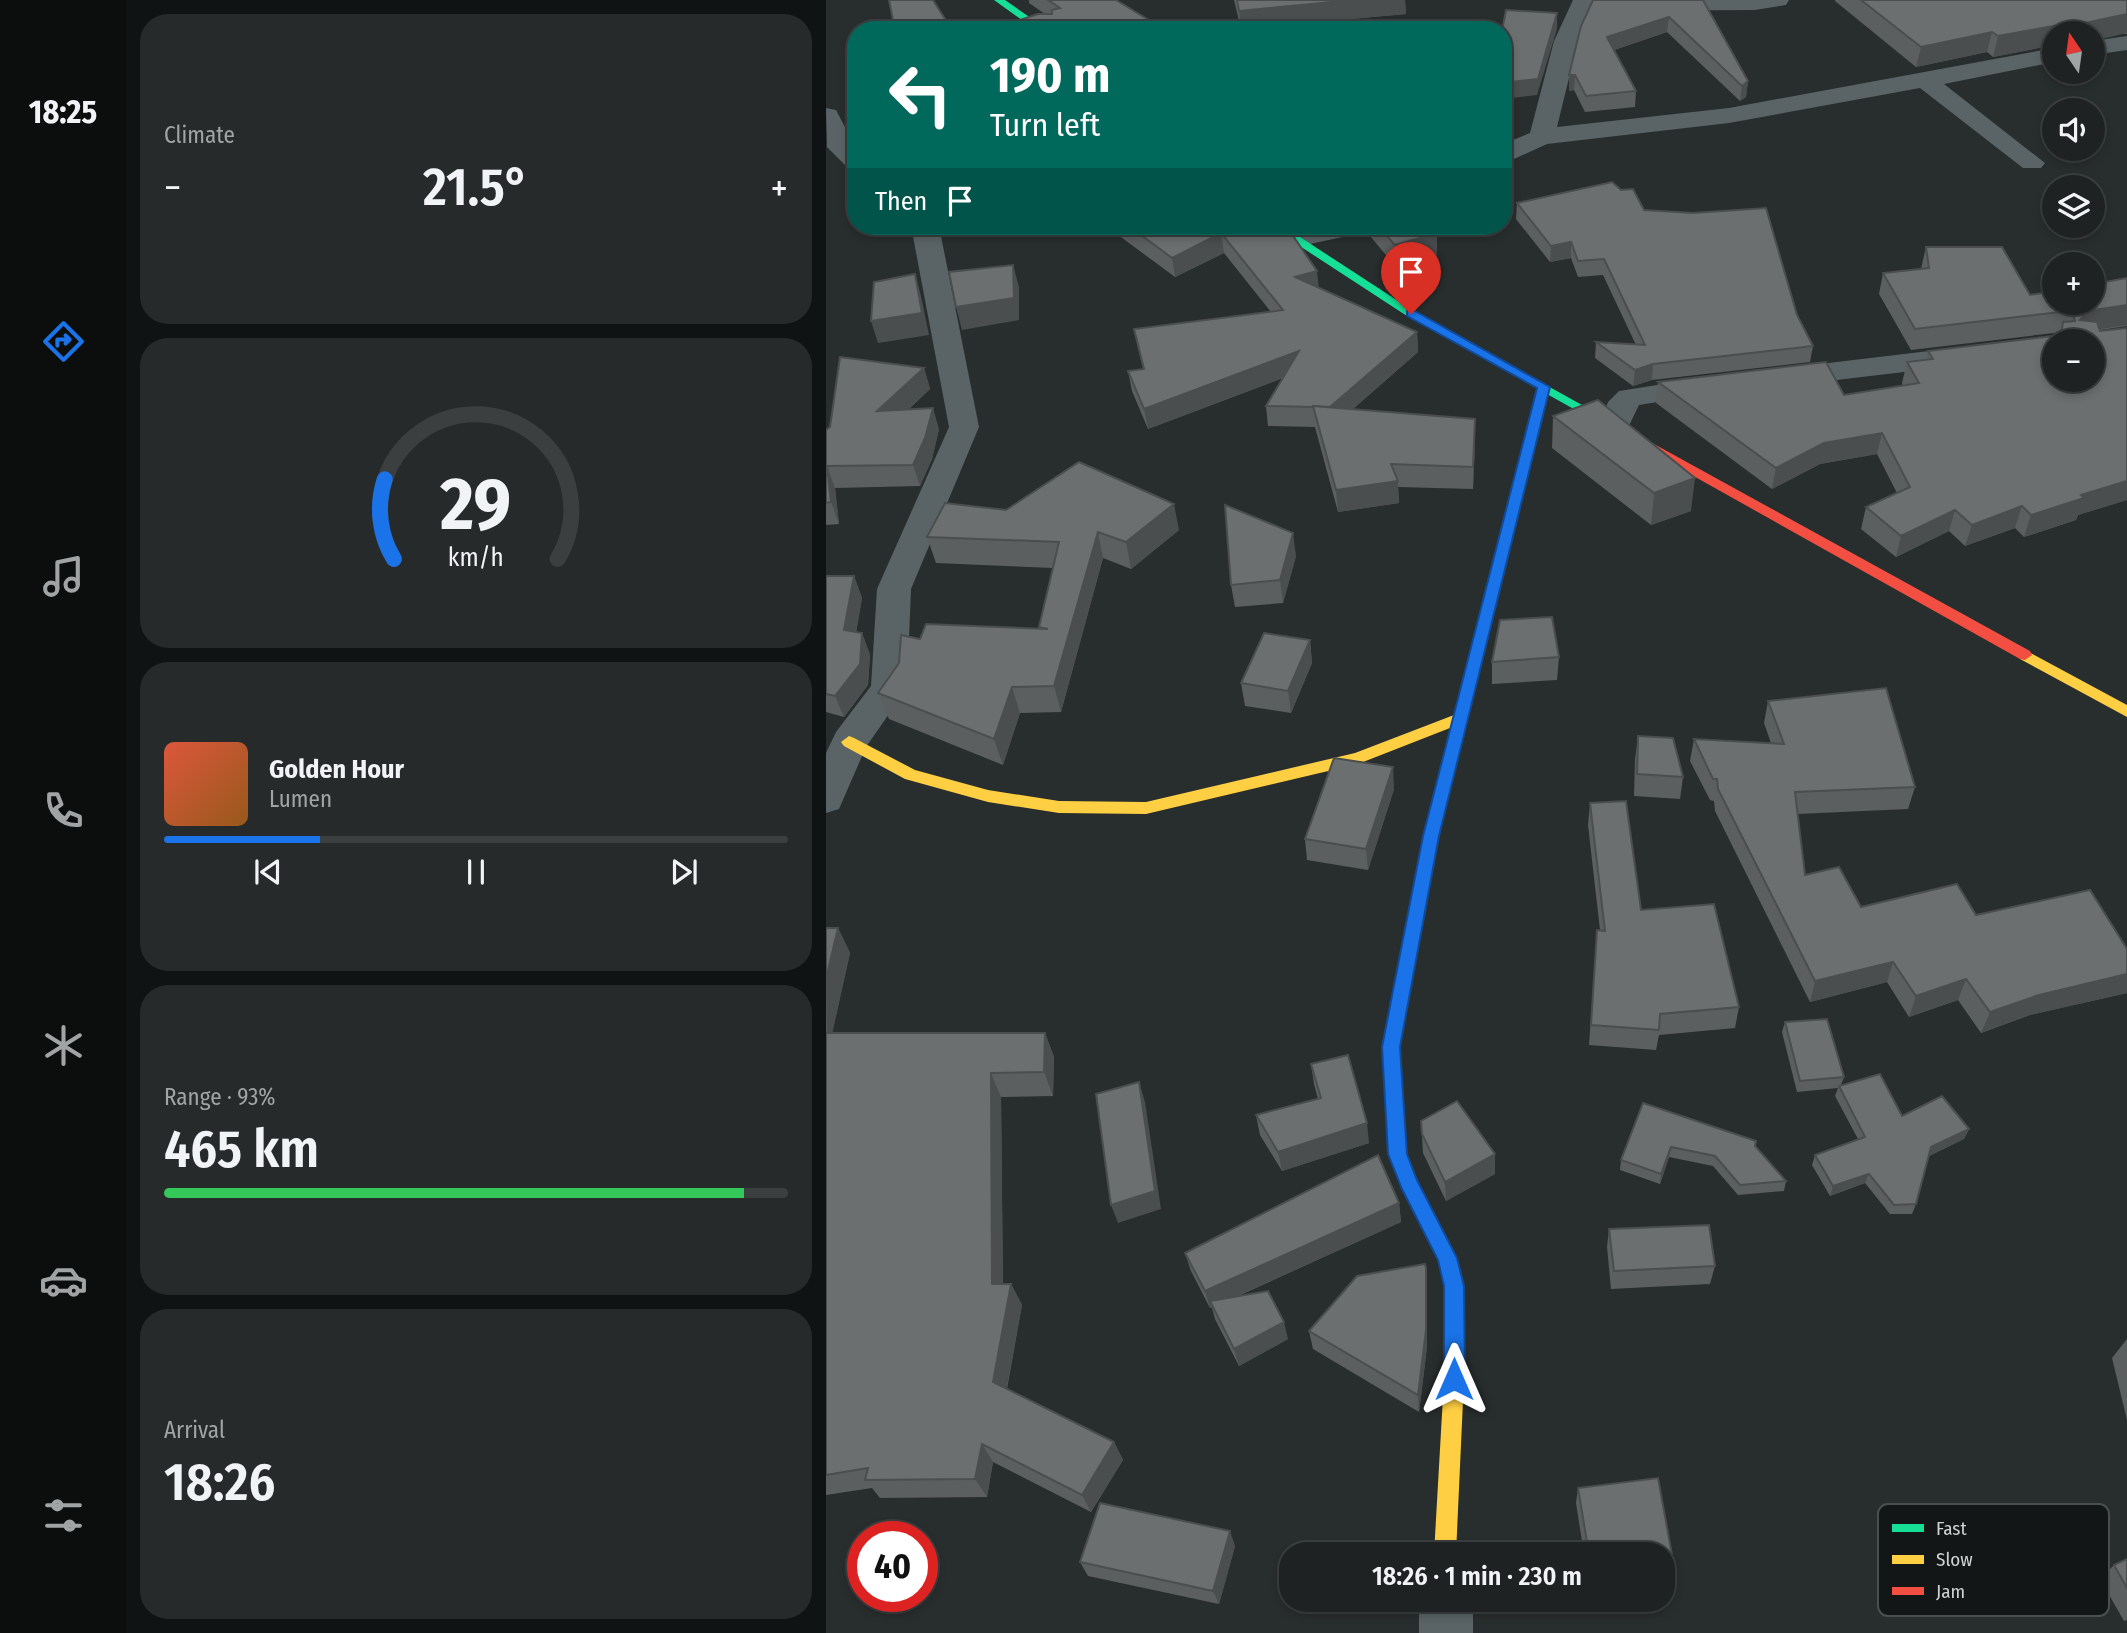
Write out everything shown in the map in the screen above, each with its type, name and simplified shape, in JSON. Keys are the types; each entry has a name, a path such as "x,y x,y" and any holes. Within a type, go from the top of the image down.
{"street":[{"path":"999,0 1030,21"},
{"path":"1542,135 1566,41 1580,2 1755,3 1778,0"},
{"path":"2105,46 2127,43"},
{"path":"1512,148 1542,135 1702,121 1809,104 2042,57"},
{"path":"1923,79 2032,163"},
{"path":"827,115 840,146 847,153"},
{"path":"826,800 849,742 889,688 894,589 964,427 927,235"},
{"path":"1293,235 1411,314 2127,712"},
{"path":"1614,427 1623,402 1630,397 2042,346"},
{"path":"1446,1542 1454,1379 1454,1286 1447,1258 1408,1183 1397,1154 1391,1047 1431,836 1544,387"},
{"path":"849,742 910,775 988,796 1059,807 1146,808 1358,758 1460,718"},
{"path":"1446,1612 1446,1633"}],"building":[{"path":"889,0 933,0 946,21 893,21"},
{"path":"1048,0 1116,0 1150,21 1017,21 1038,14 1052,14 1052,10 1060,8"},
{"path":"1237,0 1352,0 1239,11"},
{"path":"1593,0 1703,0 1748,81 1742,86 1669,17 1607,37 1636,91 1586,96 1575,75 1569,75 1581,26"},
{"path":"1861,0 2127,0 2127,14 2094,21 2042,21 2042,28 1998,36 1992,32 1921,47"},
{"path":"1506,10 1557,13 1538,79 1512,82 1512,21 1504,21"},
{"path":"1612,182 1621,190 1633,189 1644,210 1693,213 1766,208 1797,315 1813,346 1653,364 1635,370 1596,342 1645,345 1604,259 1578,261 1571,242 1551,246 1517,203"},
{"path":"1141,235 1217,235 1172,258"},
{"path":"1223,235 1292,235 1317,271 1295,277 1417,332 1330,407 1266,406 1299,351 1144,409 1128,371 1144,369 1134,329 1283,310"},
{"path":"1386,235 1430,235 1395,245"},
{"path":"1926,247 2002,247 2030,295 2042,293 2042,314 1915,329 1883,273 1929,268"},
{"path":"1013,265 1014,298 956,307 949,272"},
{"path":"915,274 922,313 871,321 874,282"},
{"path":"2127,278 2127,305 2105,308 2105,282"},
{"path":"2068,315 2084,315 2080,320 2097,322 2099,329 2062,329 2063,322 2075,321 2074,317"},
{"path":"2127,328 2127,481 2081,495 2084,498 2031,515 2022,506 1972,525 1955,510 1901,536 1866,507 1910,487 1882,433 1824,443 1776,468 1658,382 1826,362 1844,395 1919,383 1907,362 1933,359 1928,351 2042,337 2042,392 2105,392 2105,330"},
{"path":"840,357 924,368 877,411 933,408 925,438 913,465 827,466 831,502 826,503 826,430 830,427"},
{"path":"1598,400 1695,478 1654,493 1553,416"},
{"path":"1313,406 1475,419 1473,467 1391,464 1398,481 1336,490"},
{"path":"1079,462 1174,504 1126,542 1098,532 1054,686 1012,687 994,739 878,693 899,663 901,635 920,639 926,624 1048,629 1039,627 1059,542 927,537 945,503 1006,510"},
{"path":"1225,505 1293,533 1280,580 1231,585"},
{"path":"826,576 854,576 844,630 862,633 860,664 835,696 826,694"},
{"path":"1552,617 1559,657 1492,662 1500,620"},
{"path":"1264,633 1310,640 1288,691 1241,683"},
{"path":"1886,688 1915,787 1795,792 1805,875 1839,867 1861,907 1957,884 1976,915 2090,890 2127,949 2127,974 2039,995 1990,1012 1966,979 1916,996 1893,962 1815,981 1718,789 1717,779 1713,779 1694,739 1784,744 1768,701"},
{"path":"1638,736 1673,738 1683,777 1637,774"},
{"path":"1334,758 1393,767 1366,849 1305,839"},
{"path":"1626,801 1641,910 1714,904 1739,1007 1660,1014 1659,1030 1591,1025 1597,930 1605,931 1590,803"},
{"path":"826,928 838,928 826,979"},
{"path":"1827,1019 1844,1077 1800,1081 1785,1022"},
{"path":"826,1033 1045,1033 1044,1072 991,1073 992,1284 1011,1284 993,1382 1114,1442 1082,1495 982,1444 975,1479 865,1480 868,1468 826,1475"},
{"path":"1348,1055 1367,1123 1278,1152 1256,1115 1321,1098 1311,1064"},
{"path":"1880,1074 1902,1116 1942,1096 1969,1129 1931,1147 1916,1204 1894,1205 1869,1174 1833,1186 1815,1155 1865,1137 1839,1086"},
{"path":"1139,1082 1155,1191 1111,1205 1096,1094"},
{"path":"1457,1101 1495,1154 1445,1182 1422,1134 1421,1121"},
{"path":"1643,1103 1756,1141 1755,1146 1786,1181 1740,1185 1715,1156 1671,1147 1661,1174 1621,1160"},
{"path":"1378,1155 1399,1203 1205,1291 1185,1253"},
{"path":"1709,1225 1715,1266 1614,1271 1609,1229"},
{"path":"1425,1264 1426,1330 1418,1395 1309,1331 1357,1276"},
{"path":"1268,1291 1284,1322 1234,1349 1210,1301"},
{"path":"1658,1478 1670,1542 1587,1542 1578,1488"},
{"path":"1100,1503 1230,1531 1213,1591 1080,1562"},
{"path":"2127,1559 2127,1588 2114,1565"}],"traffic: fast":[{"path":"999,0 1030,21"},
{"path":"1292,235 1411,314 1585,410"},
{"path":"1419,897 1391,1047 1397,1154 1420,1206"}],"traffic: slow":[{"path":"1419,897 1431,836 1493,587"},
{"path":"2025,655 2127,712"},
{"path":"849,742 910,775 988,796 1059,807 1146,808 1358,758 1460,718"},
{"path":"1420,1206 1447,1258 1454,1286 1454,1379 1446,1542"}],"traffic: jam":[{"path":"1493,587 1543,387"},
{"path":"1585,410 2025,655"}],"route":[{"path":"1411,314 1544,387 1431,836 1391,1047 1397,1154 1408,1183 1447,1258 1454,1286 1454,1379"}]}
